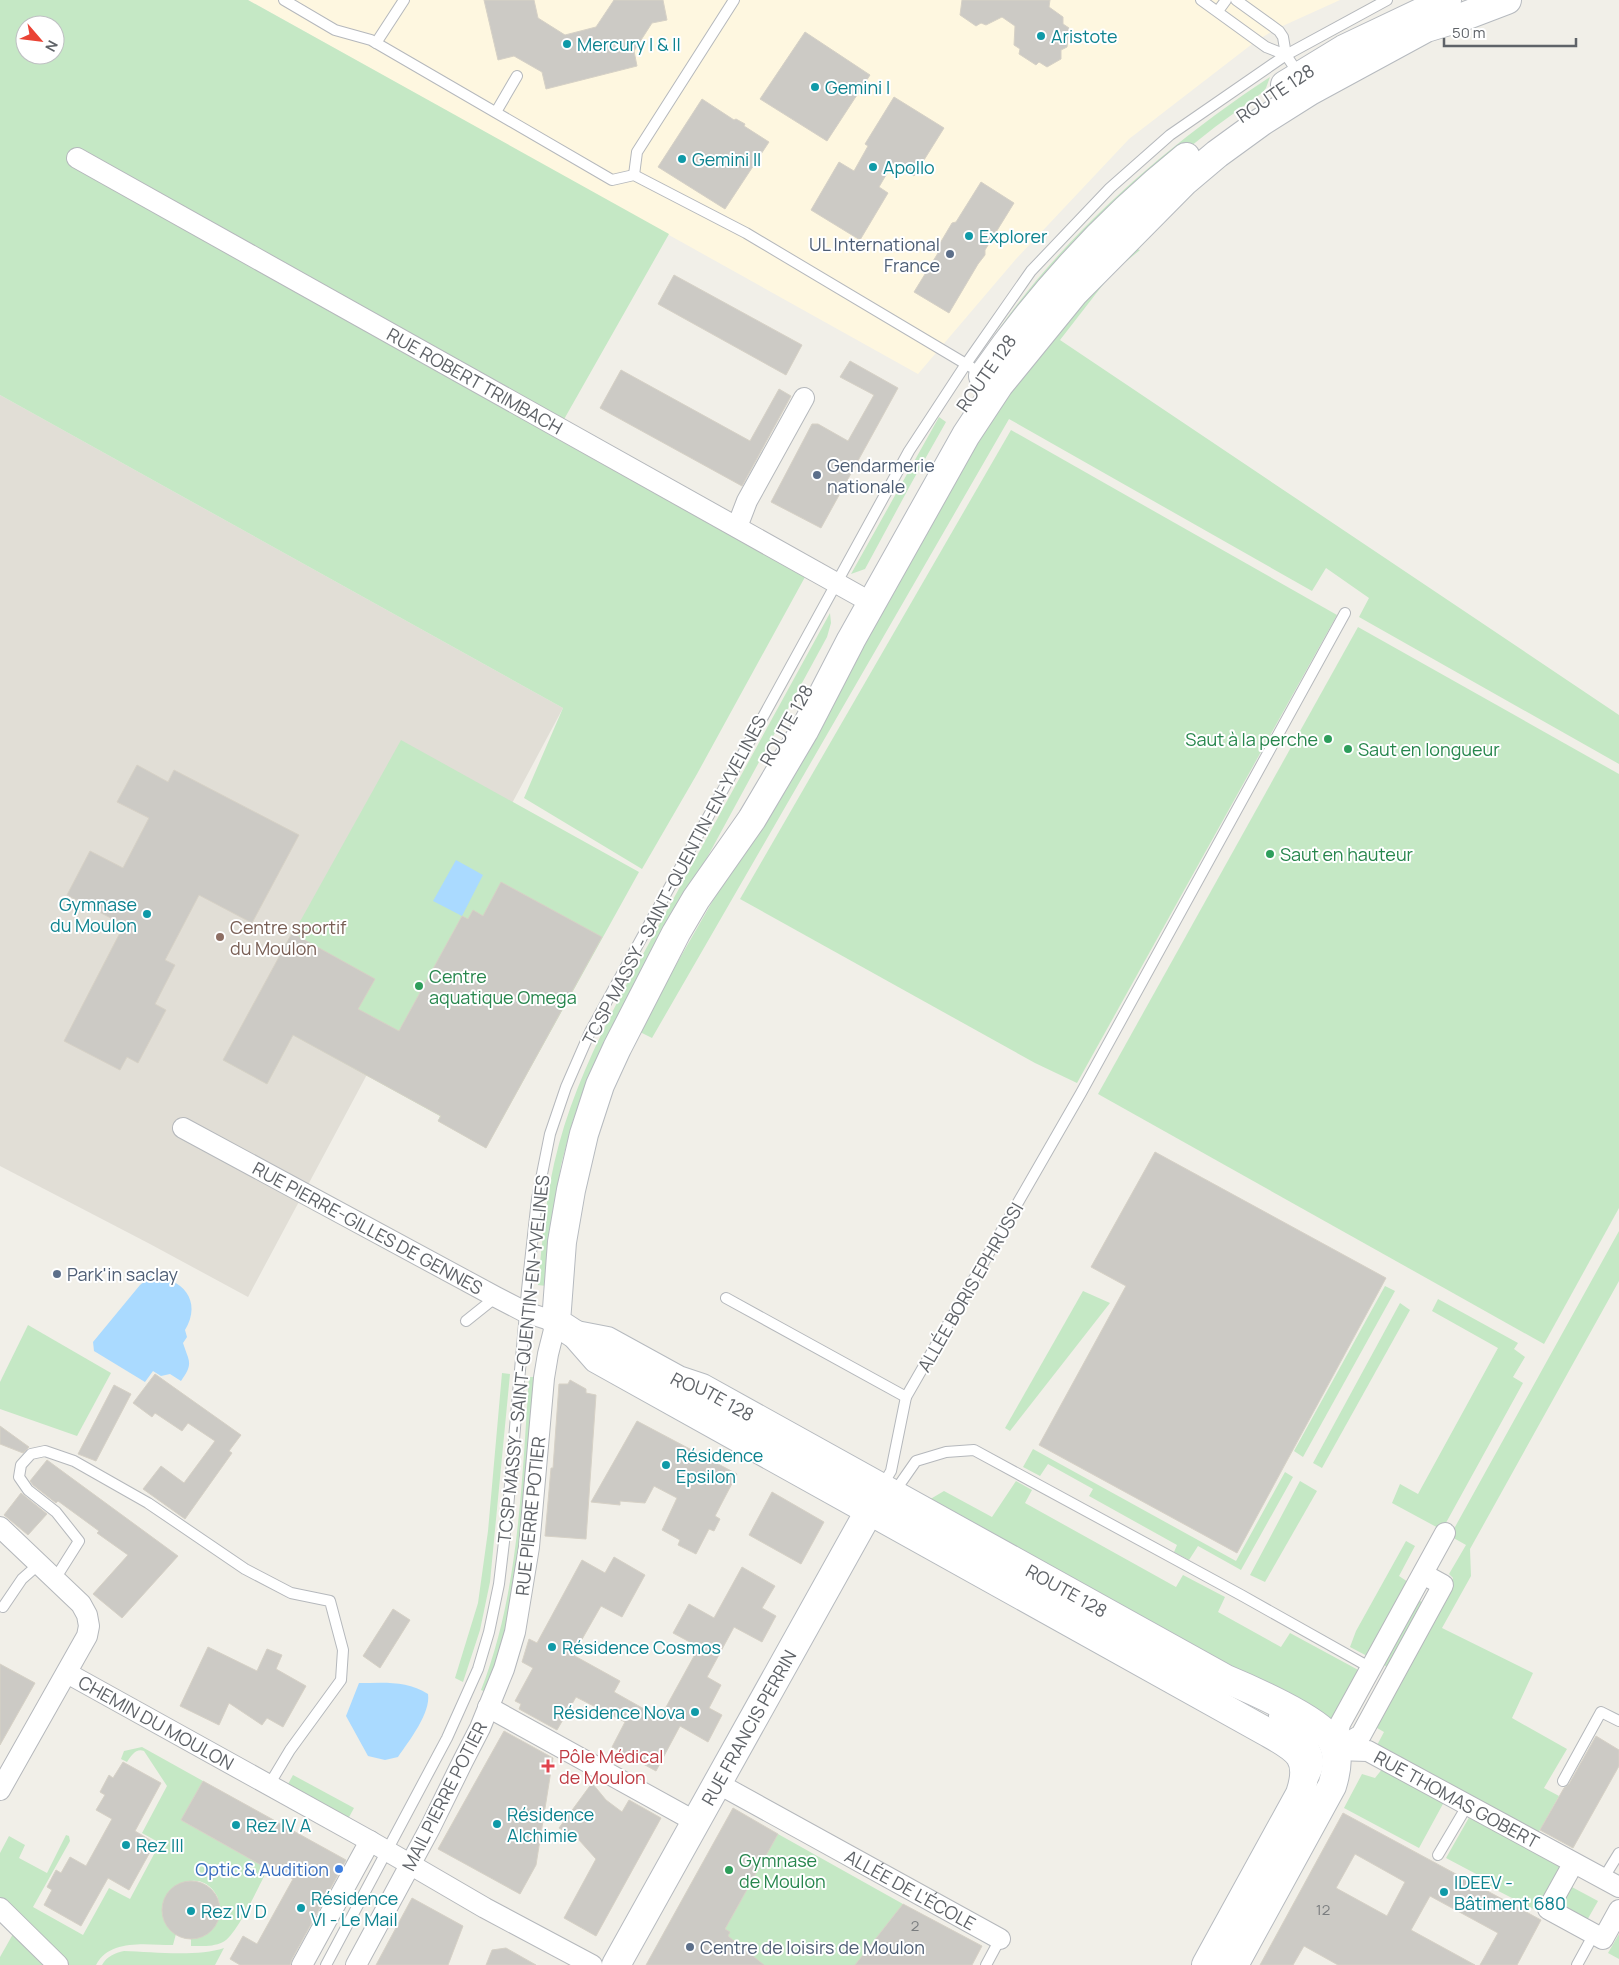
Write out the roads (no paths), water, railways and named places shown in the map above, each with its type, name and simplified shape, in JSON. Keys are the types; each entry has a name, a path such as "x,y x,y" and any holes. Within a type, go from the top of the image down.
{"main road":[{"name":"ROUTE 128","path":"1327,1753 1329,1737 1314,1724 1251,1689 1226,1679 881,1498 597,1360 566,1328 562,1242 571,1190 584,1134 600,1085 617,1048 676,933 696,899 752,818 804,731 855,594 948,430 983,375 1030,312 1077,258 1127,208 1165,174 1217,132 1299,74 1344,49 1447,0"},
{"path":"1299,74 1506,0"},
{"name":"ROUTE 128","path":"983,375 1074,293 1185,181 1262,122 1299,74"},
{"name":"ROUTE 128","path":"881,1498 1177,1682 1291,1746 1299,1755 1304,1766 1305,1778 1300,1794 1206,1965"},
{"name":"RUE FRANCIS PERRIN","path":"616,1965 717,1783 881,1498"},
{"path":"1234,1965 1332,1786 1338,1767 1327,1753"}],"street":[{"name":"RUE ROBERT TRIMBACH","path":"77,158 855,594"},
{"path":"737,527 747,501 804,398"},
{"name":"RUE PIERRE-GILLES DE GENNES","path":"183,1128 496,1297 525,1312 566,1328"},
{"name":"RUE PIERRE POTIER","path":"488,1707 504,1669 515,1632 529,1547 544,1378 548,1354 566,1328"},
{"name":"CHEMIN DU MOULON","path":"0,1527 81,1604 88,1615 90,1626 87,1636 67,1674 379,1846 485,1908 592,1965"},
{"path":"1327,1753 1340,1724 1445,1533"},
{"path":"1327,1753 1361,1735 1443,1585 1423,1574"},
{"path":"1371,1668 1391,1680"},
{"path":"0,1790 67,1674"},
{"path":"488,1707 696,1822"},
{"name":"MAIL PIERRE POTIER","path":"356,1965 468,1752 488,1707"},
{"name":"RUE THOMAS GOBERT","path":"1327,1753 1368,1751 1611,1883"},
{"name":"ALLÉE DE L'ÉCOLE","path":"717,1783 1000,1939"},
{"path":"302,1965 379,1846"},
{"path":"1573,1864 1548,1909 1603,1939 1619,1910"},
{"path":"0,1908 58,1965"}],"lane":[{"path":"284,0 336,30 376,43 612,180 634,175 746,233 983,375"},
{"path":"376,43 404,0"},
{"path":"634,175 637,152 734,0"},
{"path":"1201,0 1299,74"},
{"path":"1218,11 1226,0"},
{"path":"1236,0 1279,31 1299,74"},
{"path":"1299,74 1387,0"},
{"path":"496,112 517,76"},
{"name":"TCSP MASSY - SAINT-QUENTIN-EN-YVELINES","path":"326,1965 379,1846 446,1738 478,1669 489,1632 499,1584 508,1508 537,1199 550,1134 566,1087 595,1024 855,594"},
{"name":"ALLÉE BORIS EPHRUSSI","path":"881,1498 891,1471 906,1397 1081,1093 1346,613"},
{"path":"466,1321 496,1297"},
{"path":"726,1298 906,1397"},
{"path":"881,1498 916,1461 946,1452 974,1450 1371,1668"},
{"path":"55,1579 79,1541 56,1512 28,1490 19,1478 21,1464 31,1454 45,1452 74,1461 148,1503 245,1569 273,1584 291,1593 330,1601 343,1650 342,1680 290,1750 269,1785"},
{"path":"3,1607 22,1579 39,1564"},
{"path":"1177,1682 1207,1687"},
{"path":"1267,1712 1297,1729 1327,1753 1319,1764 1317,1771 1300,1794"},
{"path":"1563,1781 1601,1712 1619,1721"},
{"path":"1438,1854 1467,1806"},
{"path":"1611,1883 1619,1853"},
{"path":"1577,1965 1594,1934"},
{"path":"986,1965 1000,1939"}],"water":[{"path":"456,860 483,875 462,916 433,901"},
{"path":"151,1276 162,1277 172,1281 186,1292 190,1300 192,1309 185,1330 187,1337 183,1343 189,1366 181,1381 170,1374 161,1376 153,1371 145,1382 94,1351 93,1342 140,1285"},
{"path":"359,1683 403,1684 428,1694 428,1702 423,1718 398,1757 385,1760 368,1756 346,1716"}],"place":[{"name":"Aristote","path":"1041,36"},
{"name":"Mercury I & II","path":"567,44"},
{"name":"Gemini I","path":"815,87"},
{"name":"Gemini II","path":"682,159"},
{"name":"Apollo","path":"873,167"},
{"name":"Explorer","path":"969,236"},
{"name":"UL International France","path":"950,254"},
{"name":"Gendarmerie nationale","path":"817,475"},
{"name":"Saut à la perche","path":"1328,739"},
{"name":"Saut en longueur","path":"1348,749"},
{"name":"Saut en hauteur","path":"1270,854"},
{"name":"Gymnase du Moulon","path":"147,914"},
{"name":"Centre sportif du Moulon","path":"220,937"},
{"name":"Centre aquatique Omega","path":"419,986"},
{"name":"Park'in saclay","path":"57,1274"},
{"name":"Résidence Epsilon","path":"666,1465"},
{"name":"Résidence Cosmos","path":"552,1647"},
{"name":"Résidence Nova","path":"695,1712"},
{"name":"Pôle Médical de Moulon","path":"548,1766"},
{"name":"Résidence Alchimie","path":"497,1824"},
{"name":"Rez IV A","path":"236,1825"},
{"name":"Rez III","path":"126,1845"},
{"name":"Optic & Audition","path":"339,1869"},
{"name":"Gymnase de Moulon","path":"729,1870"},
{"name":"IDEEV - Bâtiment 680","path":"1444,1892"},
{"name":"Résidence VI - Le Mail","path":"301,1908"},
{"name":"Rez IV D","path":"191,1911"},
{"name":"Centre de loisirs de Moulon","path":"690,1947"}]}
